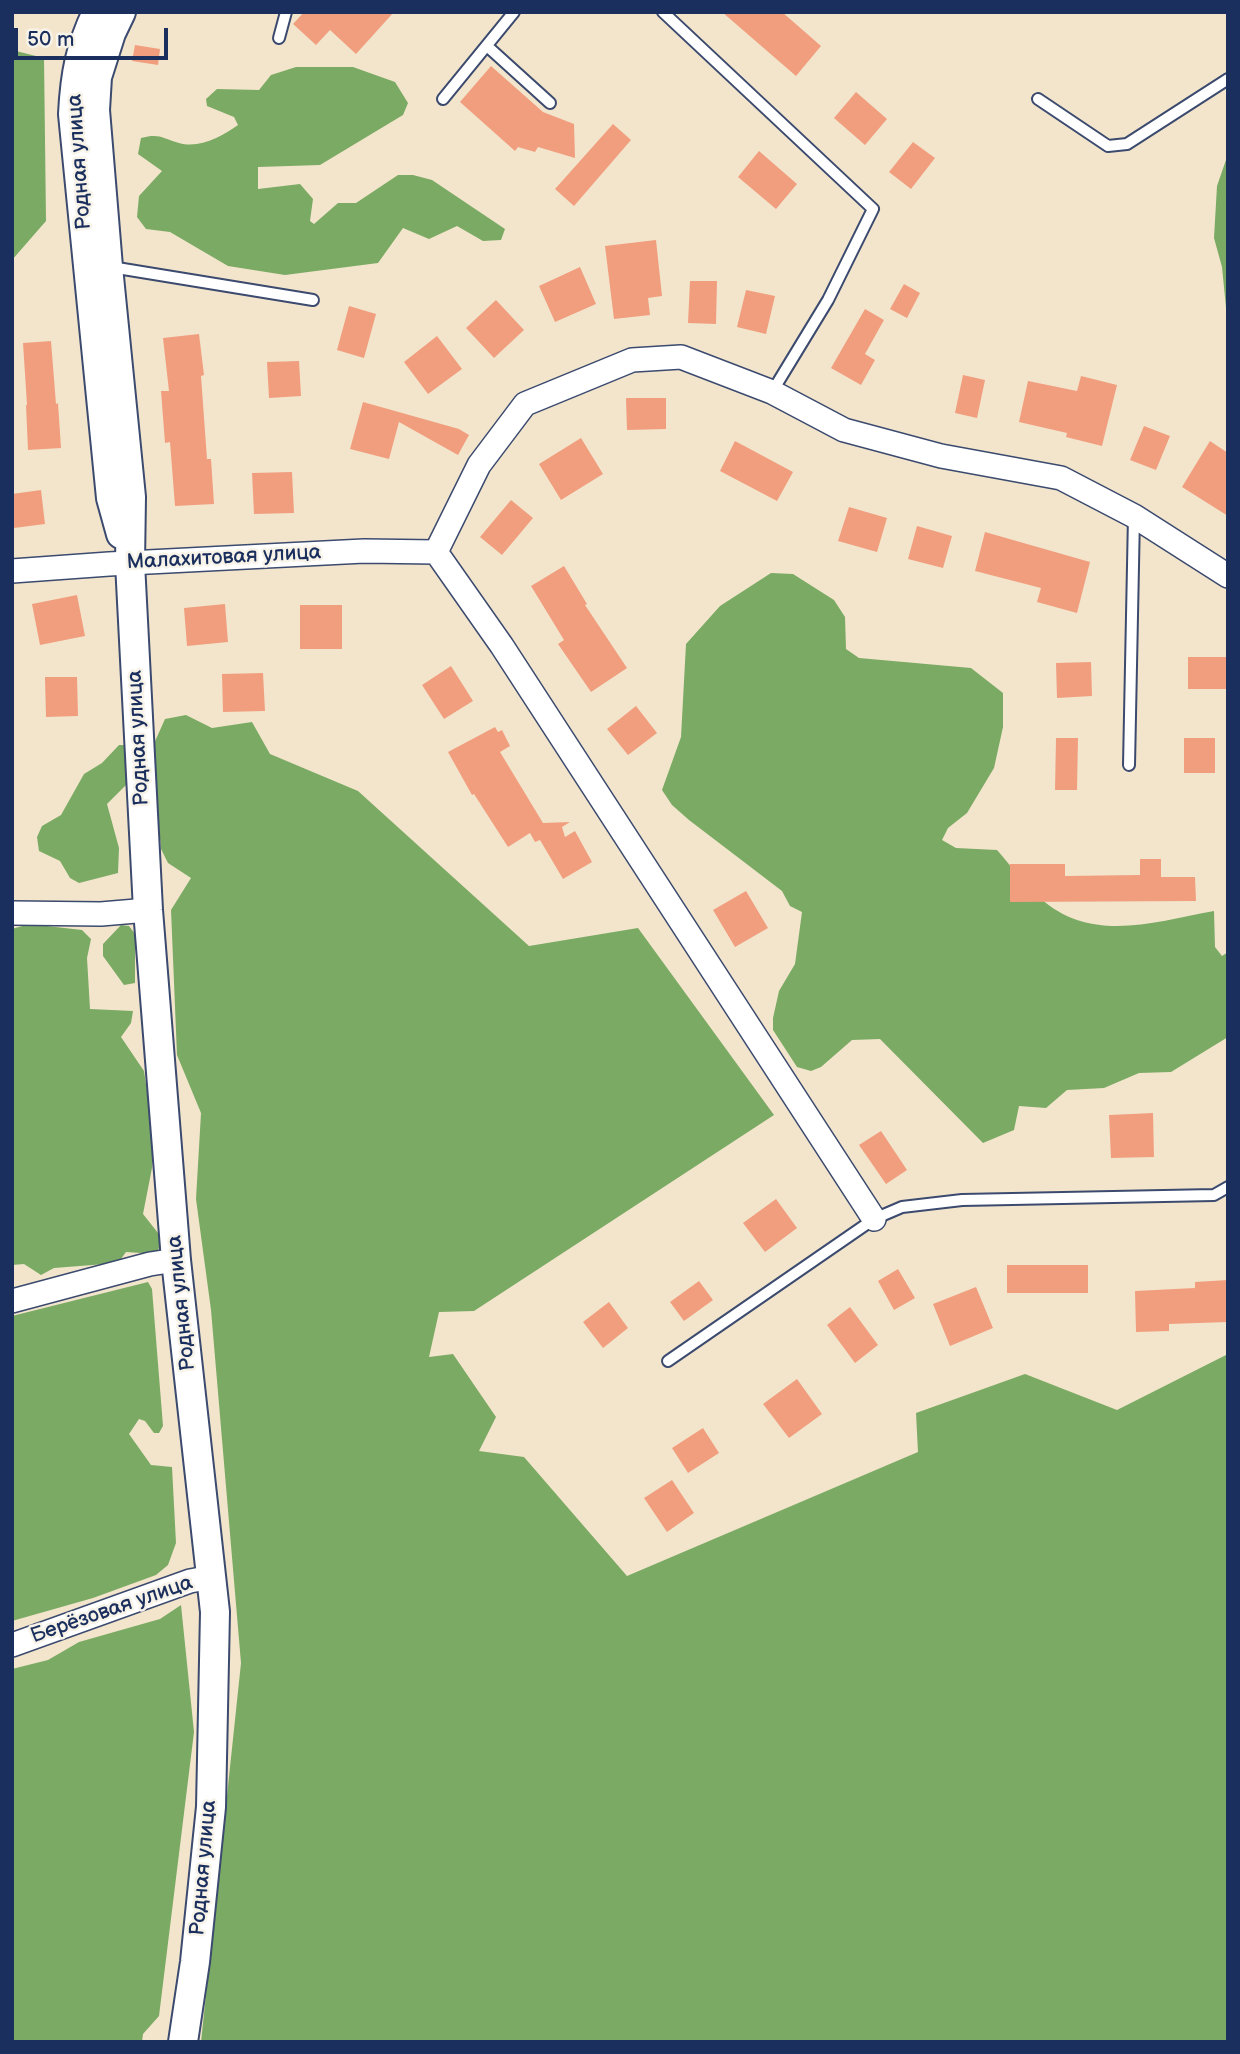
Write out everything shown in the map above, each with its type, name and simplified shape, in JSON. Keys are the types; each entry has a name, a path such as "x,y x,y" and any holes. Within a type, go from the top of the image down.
{"street":[{"name":"Родная улица","path":"97,12 85,39 75,79 73,114 111,498 130,564"},
{"name":"Родная улица","path":"121,12 111,33 97,77 96,110 108,267 131,497 130,564 148,910 176,1259 215,1612 211,1807 195,1962 183,2042"},
{"path":"874,1219 502,646 436,552 479,465 525,404 632,360 681,357 772,392 844,430 941,456 1062,478 1133,516 1228,576"},
{"name":"Малахитовая улица","path":"12,571 364,551 436,552"},
{"path":"12,913 101,914 148,910"},
{"path":"12,1301 176,1259"},
{"name":"Берёзовая улица","path":"12,1645 190,1581 212,1577"}],"lane":[{"path":"279,38 286,12"},
{"path":"443,99 514,12"},
{"path":"663,12 873,209 828,300 772,392"},
{"path":"487,46 550,103"},
{"path":"1038,99 1108,146 1127,144 1228,79"},
{"path":"108,267 313,300"},
{"path":"1129,765 1133,516"},
{"path":"668,1361 874,1219 902,1207 962,1200 1214,1195 1228,1187"}],"green space":[{"path":"12,50 44,58 46,221 12,260"},
{"path":"296,67 353,67 395,82 408,103 403,115 320,165 258,167 258,189 300,184 313,199 310,221 314,224 338,203 356,203 398,175 413,175 432,180 505,229 501,240 483,241 457,226 429,239 403,228 378,263 285,275 228,266 170,232 146,229 137,217 139,196 162,171 138,154 141,138 156,136 179,143 195,144 218,137 238,125 234,117 207,106 206,99 217,89 259,90 271,75"},
{"path":"1228,154 1228,328 1222,267 1214,238 1217,186"},
{"path":"771,573 793,574 834,600 845,617 846,649 859,658 971,668 1003,693 1003,727 994,768 967,813 948,828 942,840 956,848 997,850 1040,898 1060,912 1080,921 1124,926 1214,911 1215,947 1222,956 1228,952 1228,1037 1171,1072 1139,1073 1104,1088 1067,1090 1046,1108 1019,1106 1014,1130 983,1143 880,1039 852,1040 821,1067 811,1071 797,1067 773,1030 773,1018 779,991 795,964 802,912 790,906 782,891 689,820 672,805 662,790 681,737 686,644 720,606"},
{"path":"186,715 212,728 252,722 270,754 358,791 529,946 638,928 774,1115 474,1311 439,1312 429,1357 453,1354 496,1417 479,1451 524,1457 627,1576 918,1452 916,1413 1025,1374 1117,1410 1228,1354 1228,2042 201,2042 241,1663 211,1310 196,1199 201,1113 177,1055 171,910 191,878 168,863 161,849 152,748 165,719"},
{"path":"119,745 125,745 131,756 129,782 107,804 119,848 118,873 79,883 70,878 60,861 39,851 37,837 42,826 61,815 84,774 102,763"},
{"path":"29,924 82,930 91,939 87,958 90,1009 133,1011 131,1023 121,1037 144,1071 152,1125 152,1168 143,1214 162,1238 157,1254 126,1252 118,1263 54,1268 41,1275 24,1264 12,1265 12,929"},
{"path":"121,925 129,926 135,934 135,983 124,985 103,956 103,944"},
{"path":"148,1282 152,1289 163,1426 159,1433 154,1433 145,1421 139,1419 129,1434 151,1465 172,1467 176,1543 168,1565 156,1575 93,1598 12,1621 12,1316"},
{"path":"181,1605 194,1732 159,2016 143,2034 142,2042 12,2042 12,1669 48,1660 79,1642 160,1619"}],"building":[{"path":"304,12 394,12 356,54 330,30 316,45 293,24"},
{"path":"722,12 782,12 821,46 796,76"},
{"path":"135,45 160,49 158,65 132,61"},
{"path":"491,66 543,112 574,124 575,158 538,147 535,152 518,147 515,151 460,102"},
{"path":"856,92 887,119 865,145 834,118"},
{"path":"613,124 631,140 574,206 555,189"},
{"path":"913,142 935,158 911,189 889,172"},
{"path":"759,151 797,184 776,209 738,177"},
{"path":"656,240 662,296 648,298 650,315 614,319 605,246"},
{"path":"580,267 596,304 555,322 539,286"},
{"path":"690,281 717,281 716,324 688,323"},
{"path":"904,284 920,293 907,318 890,309"},
{"path":"746,290 775,296 766,334 737,327"},
{"path":"496,300 524,330 494,358 466,328"},
{"path":"349,306 376,314 364,358 337,350"},
{"path":"865,309 884,320 865,354 875,360 861,385 831,368"},
{"path":"199,334 204,375 201,376 207,459 211,459 214,504 175,506 170,442 165,443 161,391 169,391 163,338"},
{"path":"437,336 462,369 428,394 404,362"},
{"path":"51,341 61,448 28,450 23,343"},
{"path":"299,361 301,396 269,398 267,362"},
{"path":"963,375 985,380 977,418 955,413"},
{"path":"1081,376 1117,385 1102,446 1066,437 1067,433 1019,422 1028,381 1077,391"},
{"path":"626,398 666,398 666,429 627,430"},
{"path":"363,402 459,429 469,435 458,455 399,422 389,459 350,449"},
{"path":"1144,426 1170,436 1156,470 1130,460"},
{"path":"581,438 603,474 561,500 539,464"},
{"path":"735,441 793,472 777,501 720,471"},
{"path":"1210,441 1228,453 1228,516 1182,487"},
{"path":"292,472 294,513 254,514 252,473"},
{"path":"41,490 45,524 14,528 12,494"},
{"path":"511,500 533,518 502,555 480,537"},
{"path":"849,507 887,518 877,552 838,541"},
{"path":"917,526 952,536 943,568 908,559"},
{"path":"985,532 1090,562 1077,613 1037,602 1041,588 975,571"},
{"path":"564,566 587,604 585,605 627,668 591,692 558,644 564,640 531,586"},
{"path":"77,595 85,636 40,645 32,604"},
{"path":"225,604 228,642 187,646 184,608"},
{"path":"300,605 342,605 342,649 300,649"},
{"path":"1188,657 1228,657 1228,689 1188,689"},
{"path":"1091,662 1092,696 1057,698 1056,663"},
{"path":"451,666 473,701 444,719 422,685"},
{"path":"263,673 265,711 223,712 222,674"},
{"path":"45,677 77,677 78,716 46,717"},
{"path":"636,706 657,733 628,755 607,729"},
{"path":"495,727 498,732 502,730 510,746 500,752 543,823 570,822 562,827 565,837 575,831 592,862 563,879 540,840 535,842 530,833 508,847 474,794 472,795 448,752"},
{"path":"1056,738 1078,738 1077,790 1055,790"},
{"path":"1184,738 1215,738 1215,773 1184,773"},
{"path":"1140,859 1161,859 1161,877 1195,877 1196,901 1010,902 1010,864 1065,864 1065,876 1140,875"},
{"path":"746,891 768,928 735,947 713,910"},
{"path":"1153,1113 1154,1157 1111,1158 1109,1115"},
{"path":"881,1131 907,1170 886,1184 859,1145"},
{"path":"776,1199 797,1228 765,1252 743,1223"},
{"path":"1007,1265 1088,1265 1088,1293 1007,1293"},
{"path":"898,1269 915,1298 894,1310 878,1281"},
{"path":"1228,1280 1228,1322 1169,1324 1169,1331 1136,1332 1135,1291 1195,1288 1195,1282"},
{"path":"699,1281 713,1300 684,1321 670,1302"},
{"path":"976,1287 993,1328 950,1346 933,1304"},
{"path":"609,1302 628,1328 603,1348 583,1322"},
{"path":"850,1307 878,1345 855,1363 827,1325"},
{"path":"797,1379 822,1414 789,1438 763,1404"},
{"path":"703,1428 719,1453 688,1473 672,1448"},
{"path":"672,1480 694,1513 667,1532 644,1498"}]}
